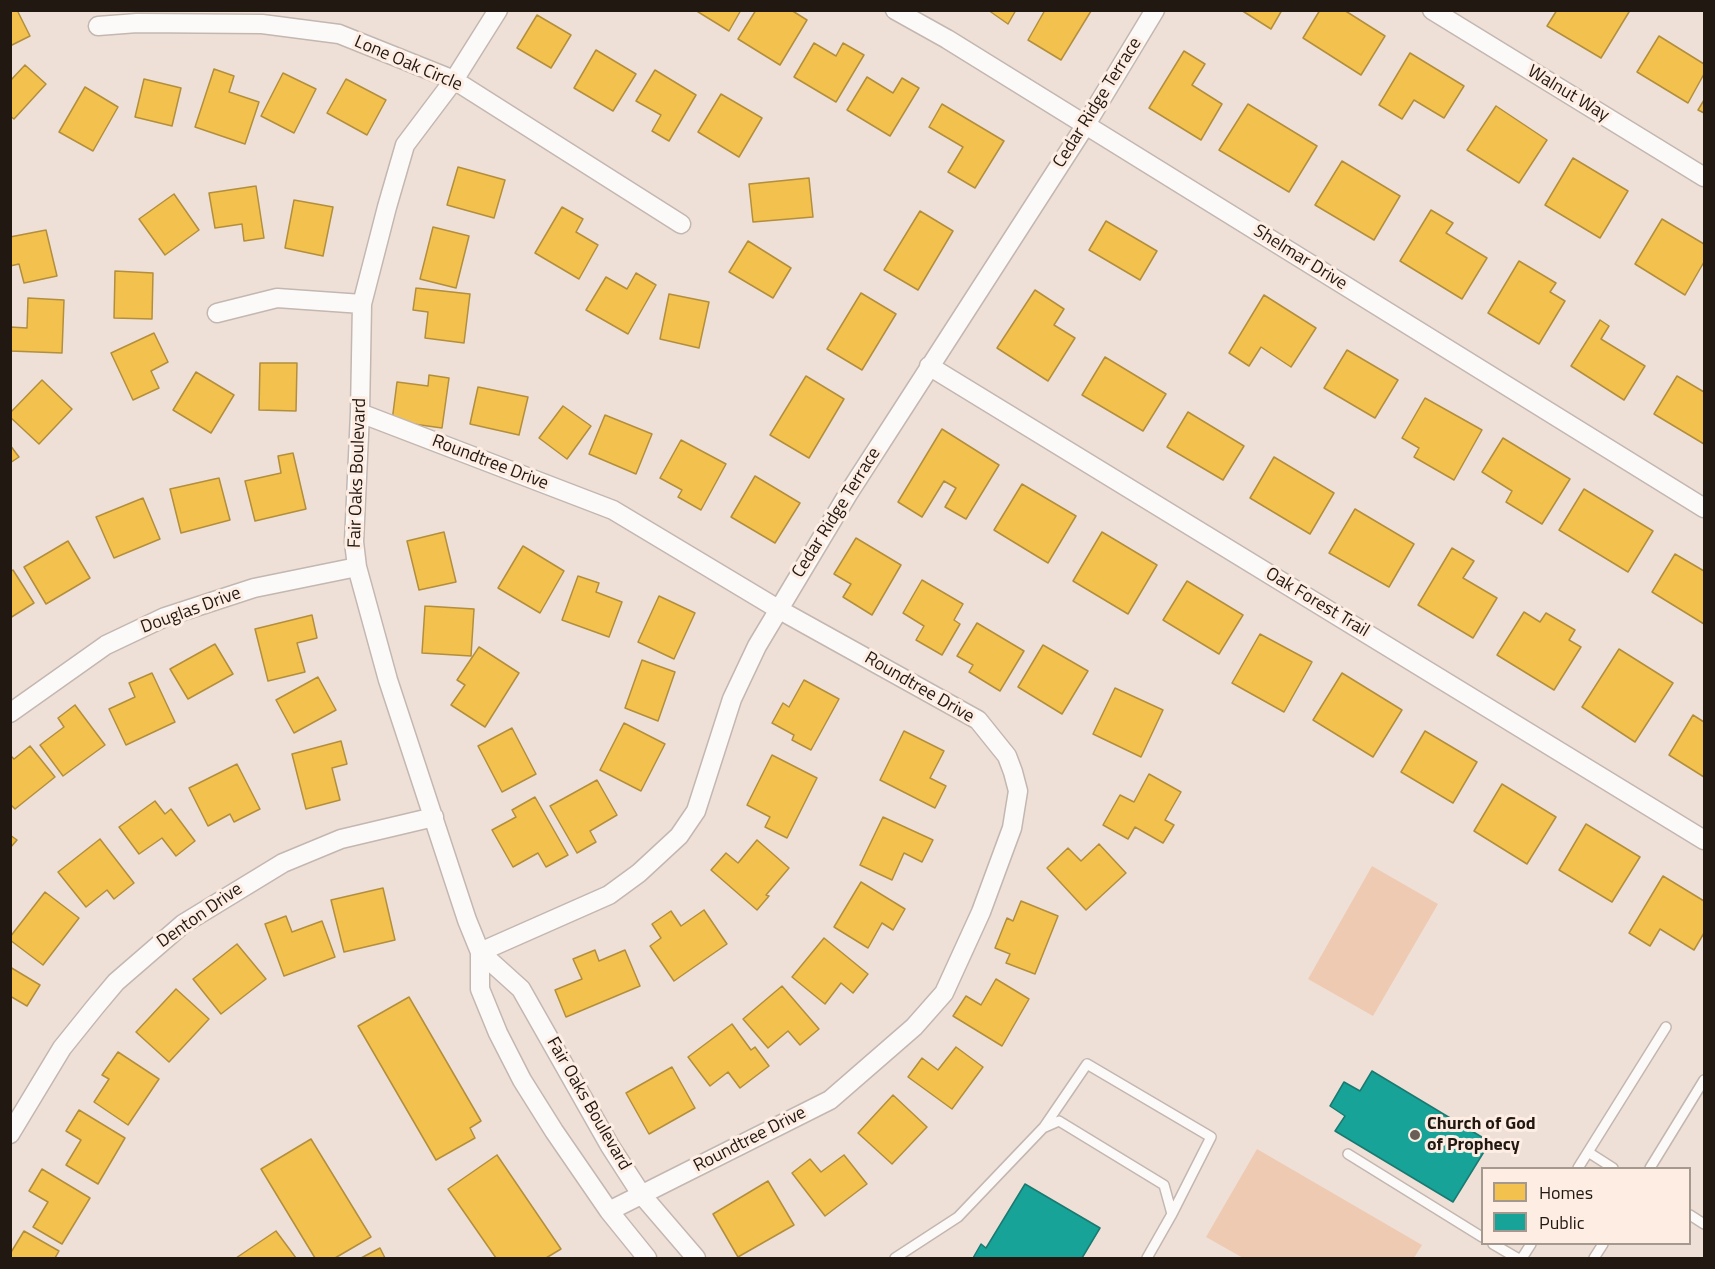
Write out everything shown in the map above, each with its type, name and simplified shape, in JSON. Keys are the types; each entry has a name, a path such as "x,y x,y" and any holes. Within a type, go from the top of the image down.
{"street":[{"name":"Fair Oaks Boulevard","path":"498,10 454,80 405,145 362,304 354,542 357,567 388,680 467,920 480,952 480,989 498,1033 535,1101 609,1210 647,1258"},
{"name":"Shelmar Drive","path":"895,10 947,39 1704,508"},
{"name":"Cedar Ridge Terrace","path":"480,952 609,894 639,873 679,836 696,811 732,699 757,646 778,609 929,366 1085,126 1155,10"},
{"name":"Walnut Way","path":"1432,10 1704,177"},
{"name":"Lone Oak Circle","path":"98,26 137,23 262,24 339,34 454,80 681,224"},
{"path":"217,313 277,298 362,304"},
{"name":"Oak Forest Trail","path":"929,366 1704,840"},
{"name":"Roundtree Drive","path":"360,413 613,510 778,609 978,720 1007,756 1013,772 1018,791 1012,828 981,912 944,993 914,1027 830,1100 609,1210"},
{"name":"Douglas Drive","path":"10,713 106,645 165,617 254,588 357,567"},
{"name":"Denton Drive","path":"10,1134 62,1048 116,981 183,924 283,863 341,839 434,817"},
{"name":"Fair Oaks Boulevard","path":"480,952 521,989 610,1146 641,1194 696,1258"}],"lane":[{"path":"1579,1167 1666,1027"},
{"path":"895,1258 958,1217 1043,1128 1087,1064 1211,1137 1147,1258"},
{"path":"1651,1167 1704,1080"},
{"path":"1043,1128 1059,1120 1164,1185 1172,1214"},
{"path":"1588,1152 1611,1167"},
{"path":"1348,1154 1481,1236"},
{"path":"1691,1216 1704,1224"},
{"path":"1495,1245 1520,1258 1530,1245"},
{"path":"1594,1258 1602,1245"}],"shaded area":[{"path":"1372,866 1438,904 1373,1016 1308,979"},
{"path":"1257,1149 1422,1245 1414,1258 1243,1258 1206,1237"}],"building: Homes":[{"path":"10,10 17,10 30,36 10,46"},
{"path":"695,10 741,10 729,31"},
{"path":"756,10 791,10 807,20 780,65 738,39"},
{"path":"988,10 1016,10 1008,24"},
{"path":"1045,10 1091,11 1061,60 1028,40"},
{"path":"1241,10 1282,10 1271,29"},
{"path":"1320,10 1344,10 1385,36 1361,75 1303,38"},
{"path":"1557,10 1626,10 1629,12 1601,58 1547,26"},
{"path":"537,15 571,35 551,68 517,48"},
{"path":"1659,36 1704,64 1704,74 1688,103 1637,72"},
{"path":"814,43 836,56 843,43 864,55 836,102 794,77"},
{"path":"596,50 636,74 613,111 574,88"},
{"path":"1184,51 1205,64 1192,85 1222,104 1201,140 1149,108"},
{"path":"1410,53 1464,86 1444,118 1414,100 1402,119 1379,105"},
{"path":"25,65 46,84 14,119 10,116 10,81"},
{"path":"214,69 234,76 229,92 259,102 245,144 195,127"},
{"path":"655,70 696,95 669,141 652,131 661,115 636,101"},
{"path":"283,73 316,89 294,133 261,116"},
{"path":"867,77 893,93 902,78 919,88 890,136 847,110"},
{"path":"144,79 181,88 172,126 135,117"},
{"path":"346,79 386,100 367,135 327,113"},
{"path":"85,87 118,107 93,151 59,132"},
{"path":"721,94 762,118 739,157 698,132"},
{"path":"1704,100 1704,113 1698,110"},
{"path":"942,104 1004,141 975,188 948,172 963,147 929,127"},
{"path":"1248,104 1317,146 1289,192 1219,150"},
{"path":"1496,106 1547,140 1519,183 1467,150"},
{"path":"1573,158 1628,191 1600,238 1545,205"},
{"path":"1342,161 1400,196 1374,240 1315,205"},
{"path":"458,167 505,180 494,218 447,205"},
{"path":"809,178 813,217 753,222 749,184"},
{"path":"256,186 264,238 244,241 242,224 215,228 209,193"},
{"path":"174,194 199,230 165,255 139,219"},
{"path":"294,200 333,207 323,256 285,248"},
{"path":"562,207 583,219 576,232 598,245 579,279 535,253"},
{"path":"1431,210 1453,223 1446,233 1487,258 1462,299 1400,261"},
{"path":"920,211 953,231 918,290 884,270"},
{"path":"1662,219 1704,244 1704,262 1685,295 1635,264"},
{"path":"1106,221 1157,251 1140,280 1089,250"},
{"path":"433,227 469,236 456,288 420,279"},
{"path":"46,230 57,276 24,283 19,264 10,266 10,237"},
{"path":"748,241 791,268 773,298 729,272"},
{"path":"1519,261 1556,283 1550,292 1565,301 1539,344 1488,313"},
{"path":"115,271 153,273 152,319 114,318"},
{"path":"636,273 656,285 628,334 586,310 606,277 627,289"},
{"path":"416,288 470,294 464,343 425,338 428,312 413,310"},
{"path":"1035,290 1064,309 1054,325 1075,338 1048,381 997,348"},
{"path":"861,293 896,314 862,370 827,349"},
{"path":"669,294 709,302 699,348 660,339"},
{"path":"1264,295 1316,328 1291,367 1261,347 1249,366 1229,353"},
{"path":"28,298 64,300 62,353 10,351 10,327 27,328"},
{"path":"1600,320 1609,326 1601,339 1645,366 1624,400 1571,366"},
{"path":"154,333 168,362 151,371 159,388 133,400 111,353"},
{"path":"1347,350 1398,380 1375,418 1324,388"},
{"path":"1105,357 1166,394 1143,431 1082,395"},
{"path":"260,363 297,363 296,411 259,410"},
{"path":"196,372 234,395 211,433 173,410"},
{"path":"429,375 449,378 442,428 392,421 397,382 428,386"},
{"path":"806,376 844,399 809,458 770,435"},
{"path":"1677,376 1704,392 1704,444 1654,414"},
{"path":"42,380 72,409 39,444 10,417 10,413"},
{"path":"478,387 528,397 519,435 470,424"},
{"path":"1425,398 1482,430 1454,480 1414,457 1419,448 1402,438"},
{"path":"563,406 591,426 567,459 539,438"},
{"path":"1188,412 1244,446 1223,480 1167,447"},
{"path":"605,415 652,434 636,474 589,454"},
{"path":"942,429 999,465 966,519 945,507 956,488 944,481 922,517 898,502"},
{"path":"1503,438 1570,479 1542,524 1506,502 1512,491 1482,472"},
{"path":"681,440 726,464 701,510 678,497 682,490 660,478"},
{"path":"10,445 19,457 10,463"},
{"path":"293,453 306,509 255,521 245,481 281,473 278,456"},
{"path":"1274,457 1334,493 1310,534 1250,498"},
{"path":"755,476 800,503 775,543 731,517"},
{"path":"219,478 230,520 181,533 170,489"},
{"path":"1022,484 1076,516 1048,563 994,530"},
{"path":"1584,489 1653,531 1628,572 1559,530"},
{"path":"143,498 160,539 114,558 96,517"},
{"path":"1355,509 1414,544 1389,587 1329,553"},
{"path":"444,532 456,582 419,590 407,541"},
{"path":"1102,532 1157,565 1128,614 1073,581"},
{"path":"856,538 901,565 872,615 843,597 851,584 834,574"},
{"path":"68,541 90,578 46,604 24,567"},
{"path":"523,546 564,571 540,613 498,588"},
{"path":"1452,548 1474,561 1463,578 1497,598 1473,638 1418,605"},
{"path":"1675,554 1704,571 1704,624 1652,592"},
{"path":"13,570 34,603 10,618 10,572"},
{"path":"578,576 599,583 596,592 622,602 609,637 562,620"},
{"path":"922,580 963,604 954,620 960,624 942,655 916,640 924,626 903,613"},
{"path":"1187,581 1243,615 1219,654 1163,620"},
{"path":"659,596 695,613 674,659 638,642"},
{"path":"425,606 474,609 471,656 422,653"},
{"path":"1524,612 1540,622 1546,613 1575,630 1569,640 1581,647 1554,690 1497,655"},
{"path":"312,615 317,638 297,643 305,672 268,681 255,629"},
{"path":"977,623 1024,651 1000,691 969,672 973,665 957,656"},
{"path":"1260,634 1312,662 1284,712 1232,683"},
{"path":"215,644 233,674 188,699 170,669"},
{"path":"1043,645 1088,671 1062,714 1018,687"},
{"path":"479,647 519,673 485,727 451,705 465,685 457,680"},
{"path":"1619,649 1673,683 1635,742 1582,707"},
{"path":"642,660 675,672 658,721 625,708"},
{"path":"152,673 175,722 126,745 109,709 135,697 129,683"},
{"path":"1342,673 1402,710 1373,757 1313,720"},
{"path":"318,677 336,710 294,733 276,700"},
{"path":"804,680 839,699 811,750 792,740 794,735 772,723 783,703 789,707"},
{"path":"1115,688 1163,710 1141,757 1093,734"},
{"path":"75,705 105,745 63,776 40,745 64,727 58,718"},
{"path":"1693,715 1704,722 1704,777 1669,755"},
{"path":"624,723 665,744 641,791 600,770"},
{"path":"512,728 536,774 502,792 478,746"},
{"path":"904,731 944,751 930,778 946,786 935,808 880,780"},
{"path":"1425,731 1477,762 1453,803 1401,772"},
{"path":"341,741 347,764 332,768 340,800 306,809 292,754"},
{"path":"30,746 55,777 15,809 10,804 10,755 14,759"},
{"path":"772,755 817,778 787,838 765,827 770,817 747,805"},
{"path":"237,764 260,809 234,822 230,814 208,826 189,788"},
{"path":"1149,774 1181,792 1165,820 1174,825 1163,843 1135,827 1128,839 1103,825 1120,795 1134,802"},
{"path":"597,780 617,815 590,831 596,842 577,853 550,806"},
{"path":"1502,784 1556,817 1527,864 1474,831"},
{"path":"535,797 568,855 546,867 538,853 513,867 492,830 516,817 512,810"},
{"path":"155,801 165,814 171,809 195,841 176,856 162,838 139,854 119,827"},
{"path":"883,817 933,840 922,862 904,853 892,880 860,865"},
{"path":"1586,824 1640,857 1612,902 1559,870"},
{"path":"10,835 17,840 10,848"},
{"path":"100,839 134,883 114,899 107,890 86,907 58,872"},
{"path":"757,840 789,868 766,895 769,896 757,910 711,870 726,853 738,863"},
{"path":"1099,844 1126,873 1086,910 1047,868 1068,848 1081,861"},
{"path":"1663,876 1704,901 1704,933 1694,950 1660,929 1650,946 1629,933"},
{"path":"861,882 905,909 893,930 882,923 868,948 834,927"},
{"path":"383,888 395,940 344,952 331,900"},
{"path":"45,892 79,918 43,965 10,940 10,937"},
{"path":"1021,901 1058,916 1035,974 1006,963 1010,954 995,948 1007,918 1013,921"},
{"path":"704,910 727,944 674,981 650,946 661,938 652,924 671,911 681,926"},
{"path":"286,916 292,932 322,921 335,957 284,976 265,924"},
{"path":"824,938 868,974 853,993 841,983 825,1004 792,977"},
{"path":"237,944 266,979 221,1014 193,979"},
{"path":"595,950 599,961 625,950 640,986 566,1017 555,990 582,979 573,959"},
{"path":"10,967 40,985 27,1006 10,996"},
{"path":"996,979 1029,999 1002,1046 953,1016 966,996 981,1005"},
{"path":"782,986 819,1029 800,1045 788,1031 768,1048 743,1019"},
{"path":"176,989 209,1019 169,1062 136,1032"},
{"path":"409,997 481,1121 470,1128 475,1138 436,1160 358,1026"},
{"path":"732,1024 751,1050 755,1047 769,1066 740,1088 728,1072 710,1086 688,1057"},
{"path":"956,1047 983,1067 952,1109 908,1077 922,1058 938,1070"},
{"path":"118,1052 159,1079 128,1125 94,1102 109,1079 102,1075"},
{"path":"672,1067 695,1108 649,1134 626,1093"},
{"path":"893,1095 927,1127 892,1164 858,1133"},
{"path":"79,1110 125,1138 98,1184 66,1165 81,1140 66,1131"},
{"path":"311,1139 371,1237 335,1258 315,1258 261,1169"},
{"path":"497,1155 561,1249 546,1258 496,1258 448,1189"},
{"path":"844,1155 867,1184 825,1216 792,1173 810,1159 821,1172"},
{"path":"42,1169 90,1198 62,1244 33,1227 48,1202 29,1191"},
{"path":"768,1181 794,1225 738,1257 713,1214"},
{"path":"24,1231 59,1251 55,1258 10,1258 10,1254"},
{"path":"276,1231 296,1258 236,1258"},
{"path":"380,1248 385,1258 361,1258"}],"building: Public":[{"path":"1372,1071 1490,1142 1453,1202 1335,1131 1345,1116 1330,1106 1344,1082 1360,1091"},
{"path":"1025,1184 1100,1228 1082,1258 973,1258 981,1244 986,1248"}],"place":[{"name":"Church of God of Prophecy","path":"1415,1135"}]}
